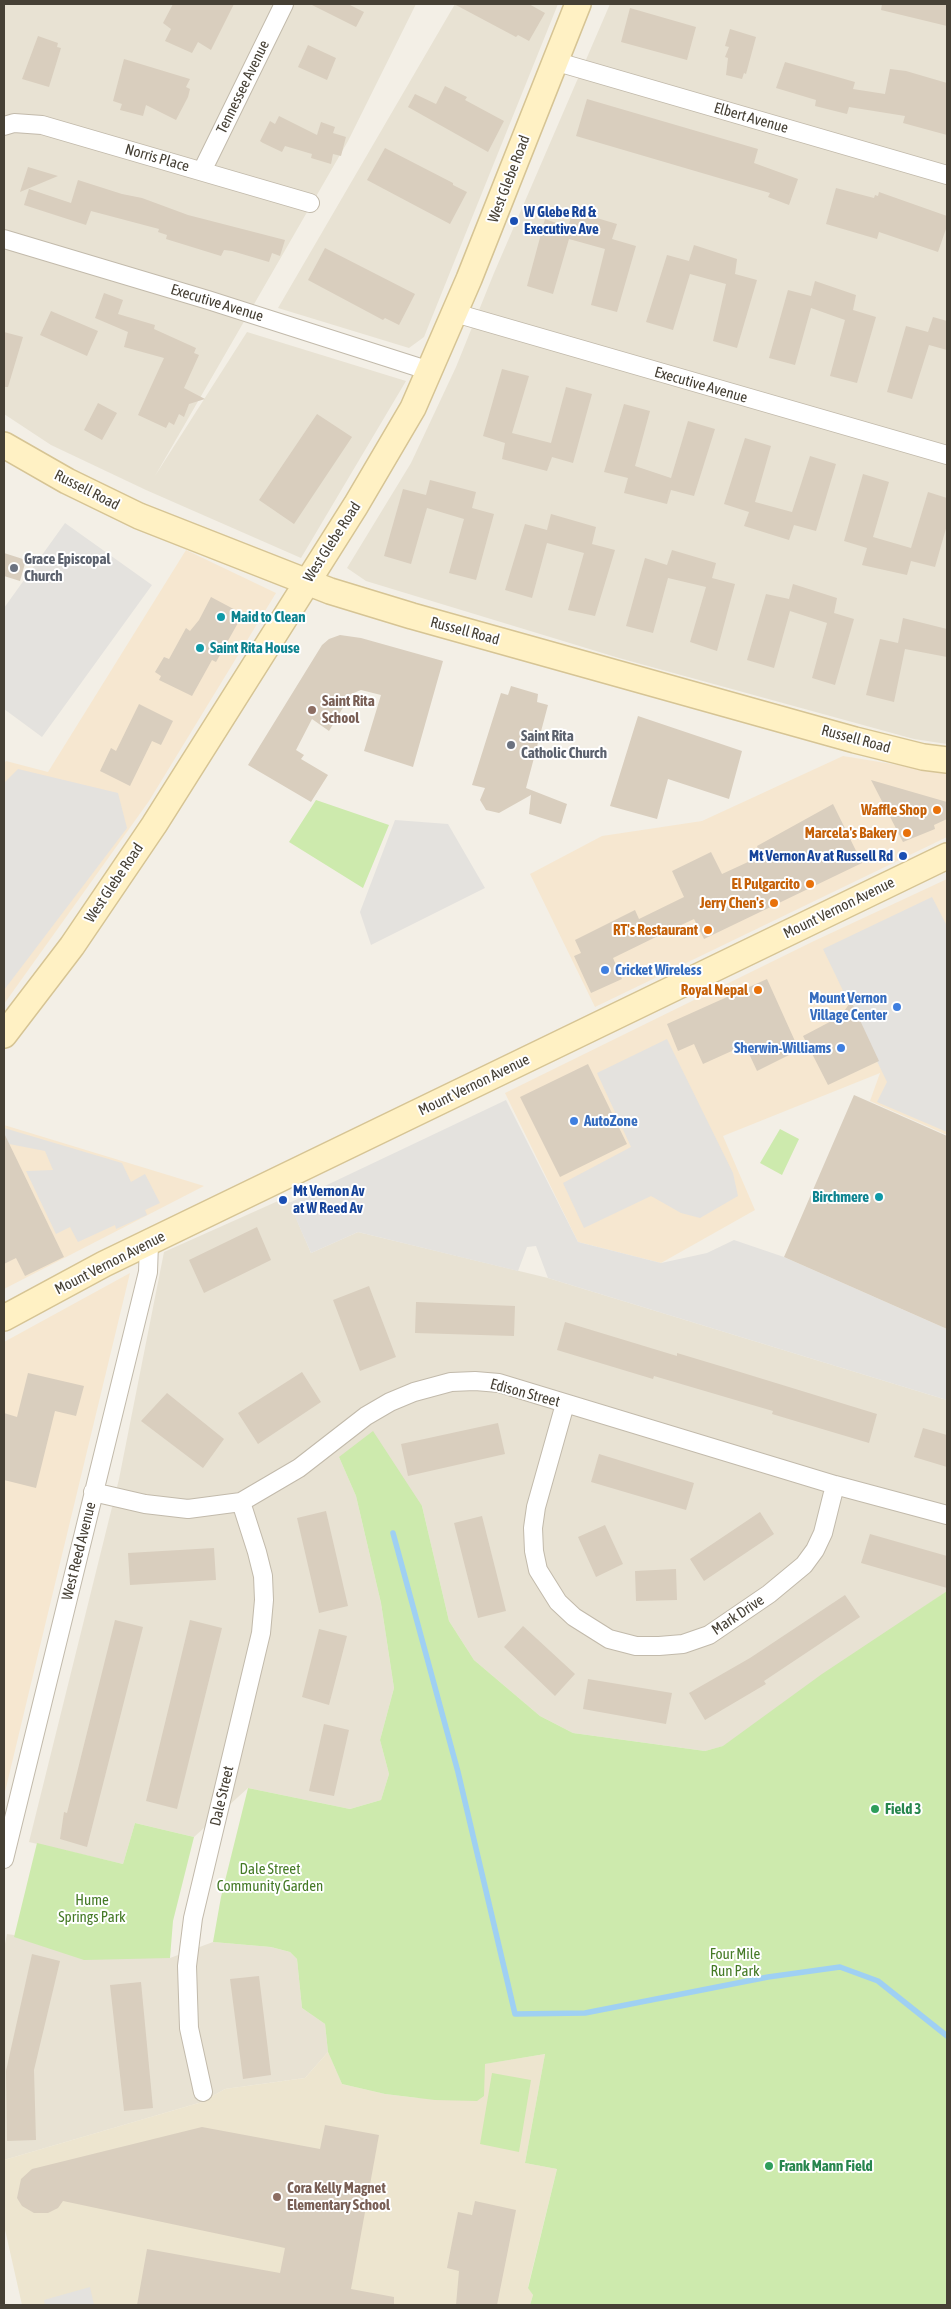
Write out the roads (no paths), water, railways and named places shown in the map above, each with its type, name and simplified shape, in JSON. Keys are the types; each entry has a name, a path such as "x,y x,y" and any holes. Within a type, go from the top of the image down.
{"main road":[{"name":"West Glebe Road","path":"4,1035 72,946 149,832 356,505 409,416 455,313 578,4"},
{"name":"Russell Road","path":"4,445 67,481 139,516 212,546 330,590 412,616 855,740 923,757 947,760"},
{"name":"Mount Vernon Avenue","path":"4,1318 149,1243 947,856"}],"street":[{"name":"Tennessee Avenue","path":"202,171 284,4"},
{"name":"Elbert Avenue","path":"554,61 947,175"},
{"name":"Norris Place","path":"4,126 14,123 42,125 310,203"},
{"name":"Executive Avenue","path":"4,239 208,300 430,371"},
{"name":"Executive Avenue","path":"455,313 947,455"},
{"name":"West Reed Avenue","path":"4,1859 148,1272 149,1243"},
{"name":"Edison Street","path":"93,1492 145,1504 188,1509 241,1502 299,1468 366,1416 414,1392 451,1382 474,1381 499,1383 835,1485 947,1515"},
{"name":"Mark Drive","path":"565,1404 536,1507 533,1528 534,1551 538,1570 558,1602 574,1617 609,1639 636,1646 659,1646 683,1644 710,1635 769,1594 804,1565 815,1550 823,1533 835,1485"},
{"name":"Dale Street","path":"203,2092 188,2028 186,1966 193,1918 261,1633 264,1600 263,1576 241,1502"}],"waterway":[{"path":"393,1533 458,1772 515,2014 585,2013 768,1977 840,1967 878,1981 947,2036"}],"place":[{"name":"W Glebe Rd & Executive Ave","path":"514,221"},
{"name":"Grace Episcopal Church","path":"14,568"},
{"name":"Maid to Clean","path":"221,617"},
{"name":"Saint Rita House","path":"200,648"},
{"name":"Saint Rita School","path":"312,710"},
{"name":"Saint Rita Catholic Church","path":"511,745"},
{"name":"Waffle Shop","path":"937,810"},
{"name":"Marcela's Bakery","path":"907,833"},
{"name":"Mt Vernon Av at Russell Rd","path":"903,856"},
{"name":"El Pulgarcito","path":"810,884"},
{"name":"Jerry Chen's","path":"774,903"},
{"name":"RT's Restaurant","path":"708,930"},
{"name":"Cricket Wireless","path":"605,970"},
{"name":"Royal Nepal","path":"758,990"},
{"name":"Mount Vernon Village Center","path":"897,1007"},
{"name":"Sherwin-Williams","path":"841,1048"},
{"name":"AutoZone","path":"574,1121"},
{"name":"Birchmere","path":"879,1197"},
{"name":"Mt Vernon Av at W Reed Av","path":"283,1200"},
{"name":"Field 3","path":"875,1809"},
{"name":"Frank Mann Field","path":"769,2166"},
{"name":"Cora Kelly Magnet Elementary School","path":"277,2197"}],"park label":[{"name":"Dale Street Community Garden","path":"270,1878"},
{"name":"Hume Springs Park","path":"92,1908"},
{"name":"Four Mile Run Park","path":"735,1962"}]}
